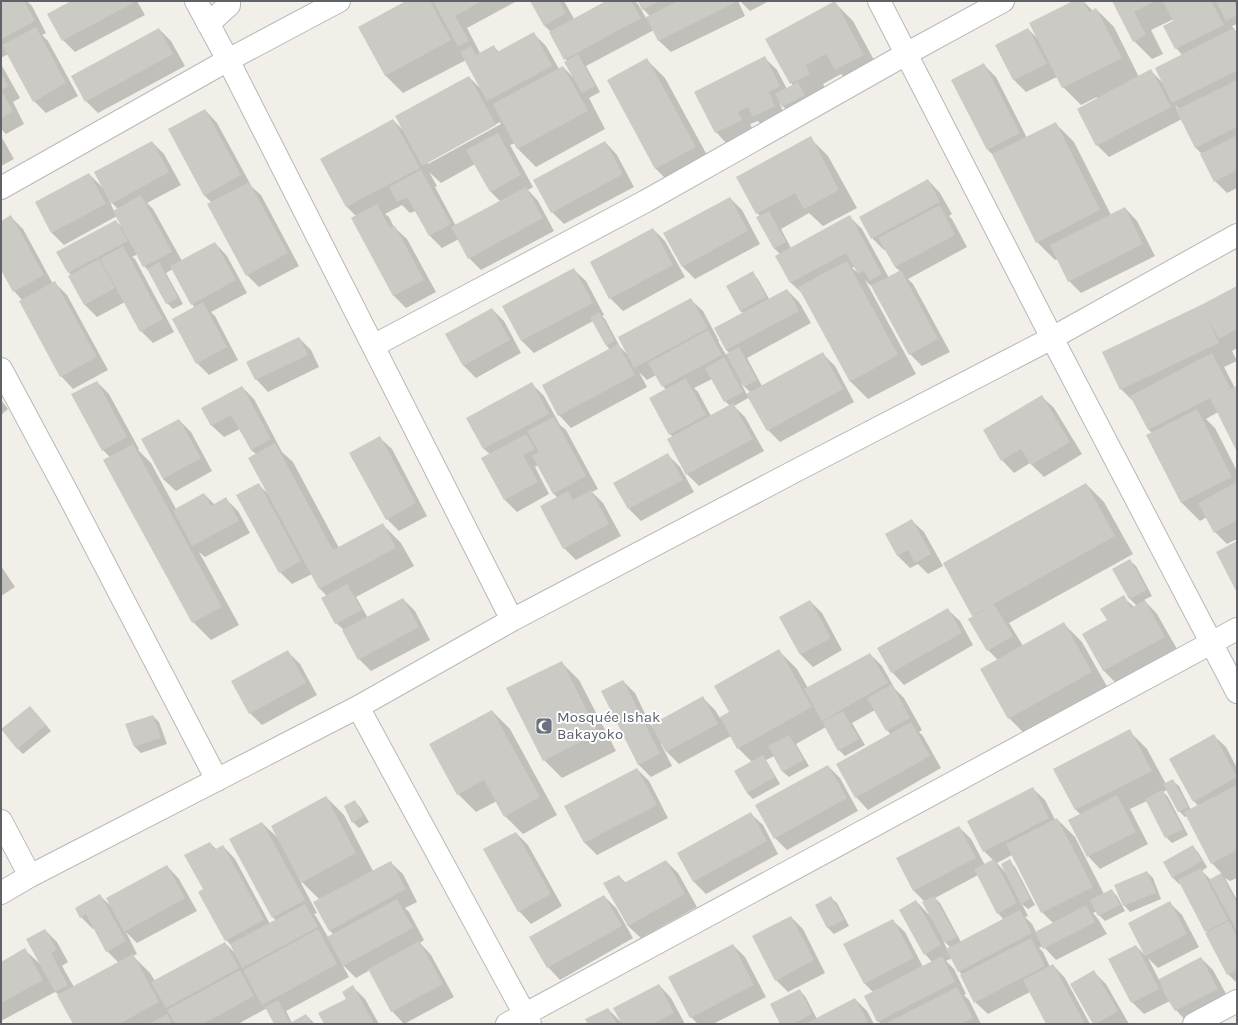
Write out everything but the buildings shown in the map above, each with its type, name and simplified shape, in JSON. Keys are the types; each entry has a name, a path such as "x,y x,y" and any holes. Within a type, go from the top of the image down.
{"street":[{"path":"196,1 228,60 512,620"},
{"path":"208,24 229,5 230,1"},
{"path":"1,188 228,60 339,1"},
{"path":"879,1 1052,338 1237,692"},
{"path":"373,346 646,202 906,54 1003,1"},
{"path":"1,893 30,876 358,707 512,620 799,468 1052,338 1237,235"},
{"path":"1,369 217,780"},
{"path":"358,707 521,1021 1237,629"},
{"path":"1,821 30,876"},
{"path":"1194,1024 1237,1001"}],"place":[{"name":"Mosquée Ishak Bakayoko","path":"544,726"}]}
